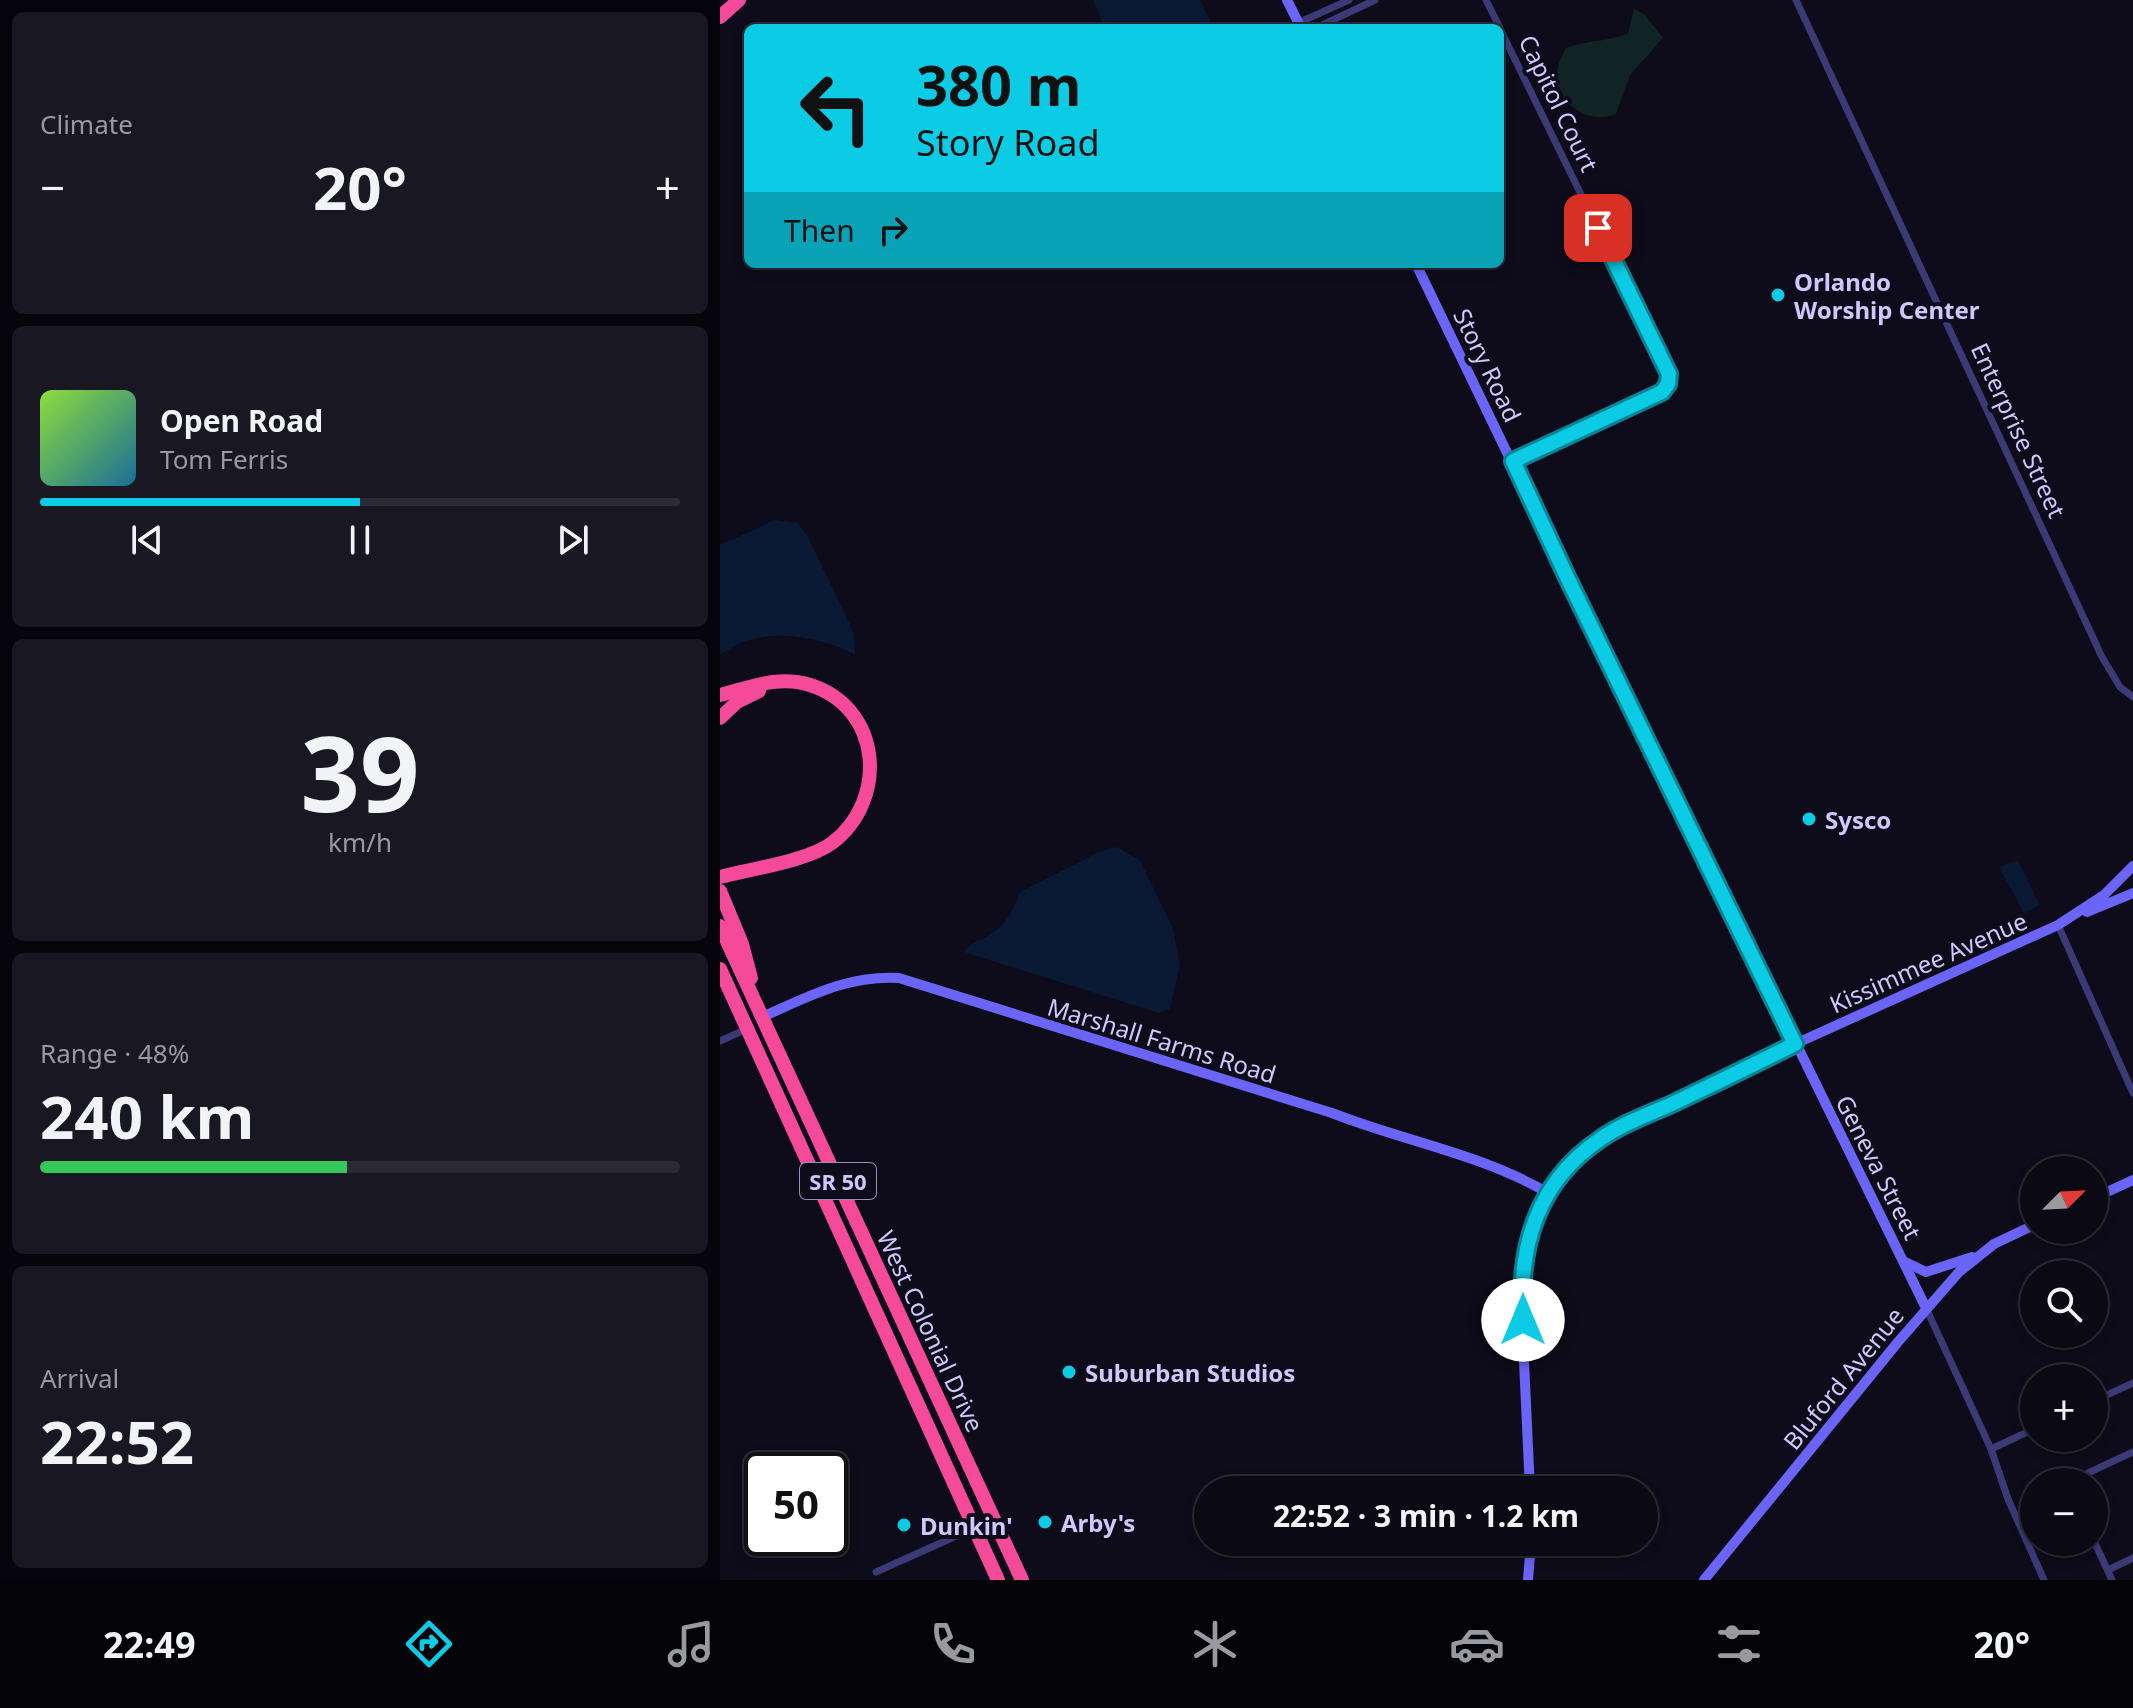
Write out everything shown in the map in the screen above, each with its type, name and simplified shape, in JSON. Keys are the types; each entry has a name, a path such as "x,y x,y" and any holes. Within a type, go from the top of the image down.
{"highway":[{"path":"720,17 739,0"},
{"path":"720,695 780,681 813,686 833,697 851,713 869,750 871,769 868,793 861,811 851,826 830,845 804,856 722,873"},
{"path":"720,718 744,698 768,689 792,688 814,694 837,708 851,725 861,748 864,777 862,792 853,810 833,834 814,846 722,873"},
{"path":"720,891 742,944 762,1017"},
{"name":"West Colonial Drive","path":"720,926 1022,1580"},
{"name":"West Colonial Drive","path":"720,969 998,1580"},
{"path":"720,986 746,1028"},
{"path":"937,1446 956,1437"}],"street":[{"path":"1287,0 1299,24"},
{"path":"1304,24 1349,0"},
{"path":"1324,24 1375,0"},
{"name":"Capitol Court","path":"1486,0 1498,24"},
{"name":"Enterprise Street","path":"1796,0 2102,657 2120,687 2133,697"},
{"name":"Capitol Court","path":"1504,36 1669,374 1668,384 1662,392 1513,461"},
{"name":"Story Road","path":"1418,268 1795,1044"},
{"name":"Kissimmee Avenue","path":"2077,915 2131,872"},
{"name":"Kissimmee Avenue","path":"1529,1476 1521,1297 1524,1261 1533,1222 1548,1193 1571,1164 1602,1137 1795,1044 2077,915 2133,893"},
{"path":"2058,925 2133,1093"},
{"name":"Marshall Farms Road","path":"762,1017 844,982 872,977 899,978 1332,1113 1372,1129 1495,1167 1525,1179 1548,1193"},
{"path":"720,1041 746,1028"},
{"name":"Geneva Street","path":"1795,1044 1926,1308"},
{"path":"2108,1192 2133,1180"},
{"name":"Bluford Avenue","path":"1704,1580 1926,1308 1978,1255 2020,1232"},
{"path":"1903,1260 1926,1272 1978,1255"},
{"path":"1926,1308 1991,1449 2008,1499 2044,1580"},
{"path":"2108,1395 2133,1383"},
{"path":"1991,1449 2020,1436"},
{"path":"2099,1468 2133,1452"},
{"path":"876,1572 974,1528"},
{"path":"1528,1580 1530,1556"},
{"path":"2101,1556 2112,1580"},
{"path":"2108,1570 2133,1558"}],"green space":[{"path":"1634,9 1644,14 1663,38 1630,75 1616,114 1595,117 1585,114 1562,94 1557,73 1561,57 1566,48 1628,34"}],"water":[{"path":"1093,0 1200,0 1212,24 1103,24"},
{"path":"775,520 797,523 807,535 854,633 855,654 816,640 776,636 749,640 720,654 720,545"},
{"path":"1116,847 1140,860 1173,929 1180,965 1170,1009 1159,1013 964,952 1006,921 1020,892 1101,851"},
{"path":"2018,860 2040,905 2024,913 1999,867"}],"place":[{"name":"Orlando Worship Center","path":"1778,295"},
{"name":"Sysco","path":"1809,819"},
{"name":"Suburban Studios","path":"1069,1372"},
{"name":"Arby's","path":"1045,1522"},
{"name":"Dunkin'","path":"904,1525"}],"route":[{"path":"1523,1320 1524,1261 1533,1222 1548,1193 1571,1164 1602,1137 1795,1044 1513,461 1662,392 1668,384 1669,374 1598,228"}]}
